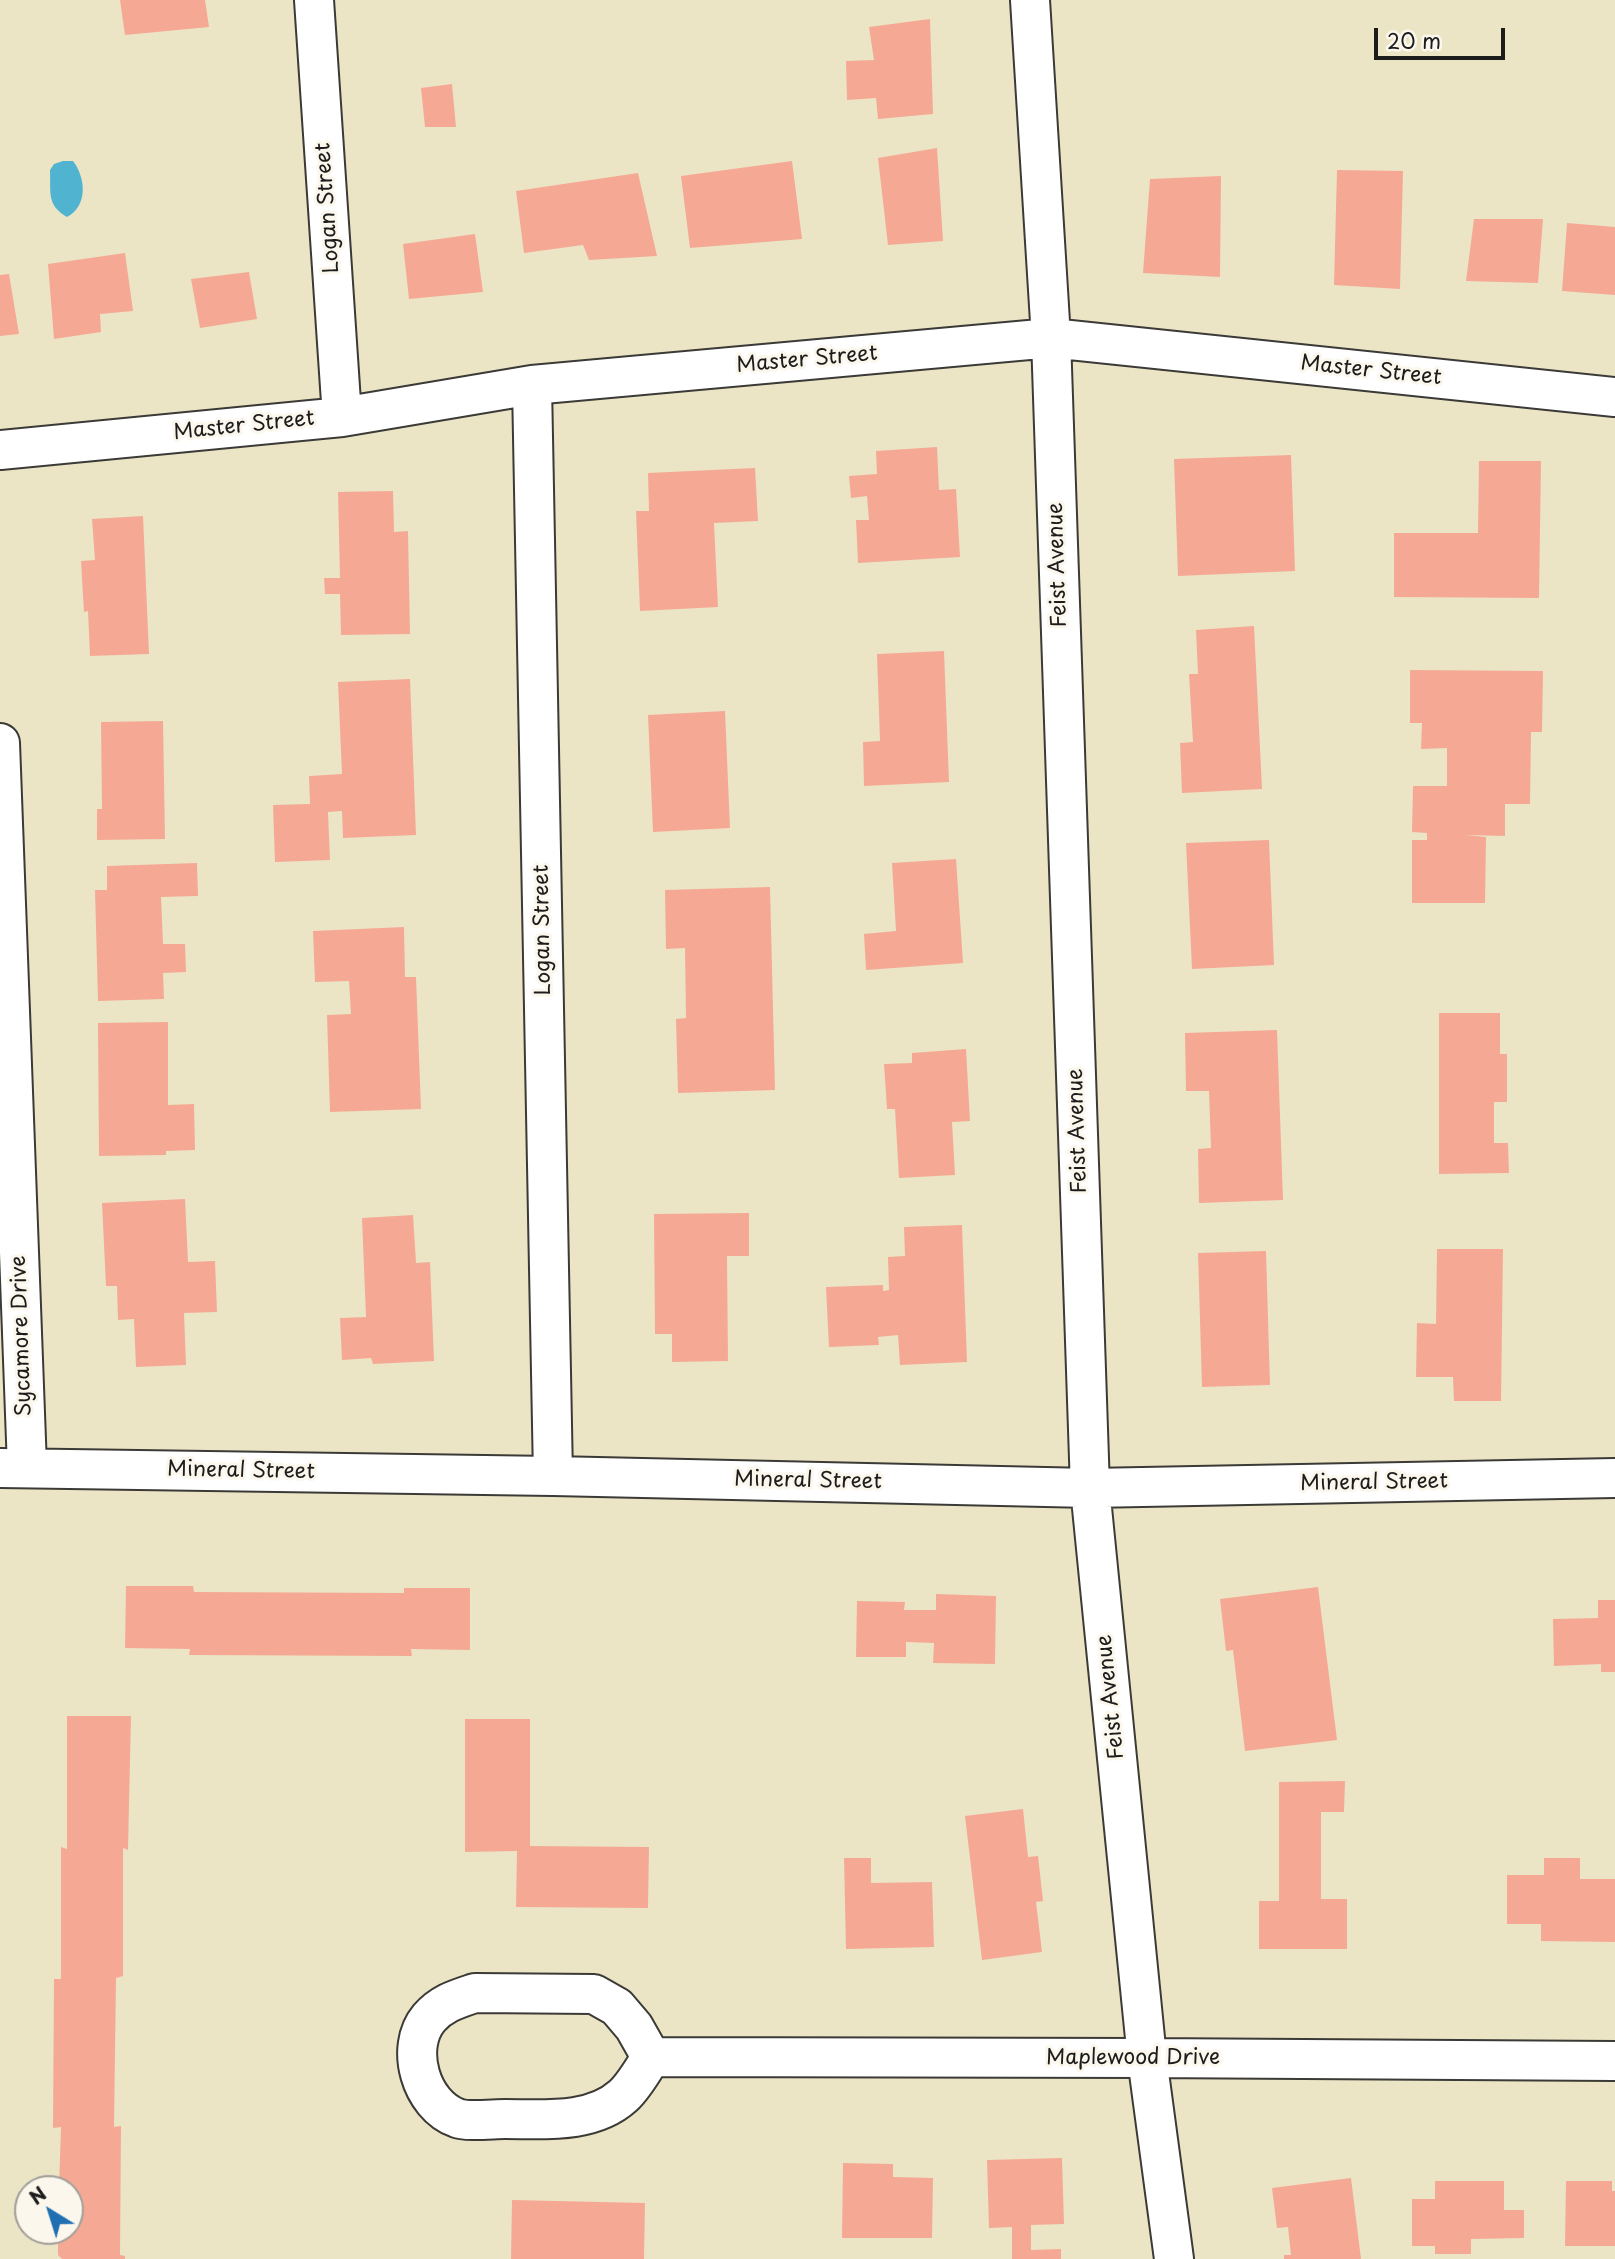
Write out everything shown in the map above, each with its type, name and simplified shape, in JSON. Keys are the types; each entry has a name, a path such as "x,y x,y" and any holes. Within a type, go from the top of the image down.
{"street":[{"name":"Logan Street","path":"314,0 342,417"},
{"name":"Feist Avenue","path":"1030,0 1051,338 1090,1488 1147,2057 1174,2259"},
{"name":"Master Street","path":"0,450 342,417 532,385 1051,338 1615,397"},
{"name":"Logan Street","path":"532,385 553,1476"},
{"name":"Sycamore Drive","path":"0,743 14,1468"},
{"name":"Mineral Street","path":"14,1468 1090,1488 1615,1478"},
{"path":"475,1993 594,1994 617,2007 634,2027 651,2057 623,2096 597,2113 555,2119 457,2118 434,2102 419,2075 418,2043 428,2020 447,2001 475,1993"},
{"name":"Maplewood Drive","path":"651,2057 1615,2061"}],"water":[{"path":"73,161 80,175 83,191 79,206 67,217 56,208 50,191 50,170 54,164"}],"building":[{"path":"120,0 205,0 209,27 125,35"},
{"path":"930,19 933,114 878,119 876,98 847,100 846,61 874,60 869,27"},
{"path":"452,84 456,127 425,127 421,88"},
{"path":"937,148 943,241 888,245 878,158"},
{"path":"792,161 802,239 690,248 681,176"},
{"path":"1337,170 1403,171 1400,289 1334,285"},
{"path":"638,173 657,256 589,260 583,245 524,253 516,191"},
{"path":"1221,176 1220,277 1143,273 1150,179"},
{"path":"1474,219 1543,219 1538,283 1466,281"},
{"path":"1567,223 1615,227 1615,295 1562,291"},
{"path":"475,234 483,292 409,299 403,244"},
{"path":"125,253 133,311 100,314 101,332 54,339 48,264"},
{"path":"249,272 257,319 200,328 191,279"},
{"path":"9,274 19,334 0,336 0,275"},
{"path":"937,447 939,490 956,489 960,557 858,563 856,520 869,520 867,496 851,498 849,476 877,474 876,451"},
{"path":"1291,455 1295,571 1178,576 1174,459"},
{"path":"1479,461 1541,461 1539,598 1394,597 1394,533 1478,533"},
{"path":"755,468 758,521 714,523 718,607 640,611 636,511 649,511 648,473"},
{"path":"393,491 394,532 408,531 410,634 341,635 340,594 325,594 324,578 340,578 338,492"},
{"path":"143,516 149,654 90,656 88,611 84,612 81,561 95,560 92,519"},
{"path":"1254,626 1262,789 1182,793 1180,743 1193,742 1189,674 1198,674 1196,630"},
{"path":"944,651 949,782 864,786 863,742 880,741 877,654"},
{"path":"1410,670 1543,671 1542,732 1531,732 1530,804 1505,804 1505,836 1465,835 1486,837 1485,903 1412,903 1412,840 1427,840 1427,833 1412,832 1413,786 1447,786 1447,748 1421,749 1422,723 1410,723"},
{"path":"410,679 416,835 343,838 342,811 328,812 330,860 275,862 273,805 310,804 309,776 342,774 338,682"},
{"path":"725,711 730,828 653,832 648,715"},
{"path":"163,721 165,839 97,840 97,809 102,809 101,722"},
{"path":"1269,840 1274,965 1192,969 1186,843"},
{"path":"956,859 963,963 866,970 864,934 896,931 892,863"},
{"path":"197,863 198,896 161,897 163,944 185,944 186,972 163,973 164,999 98,1001 95,890 107,890 107,866"},
{"path":"770,887 775,1090 678,1093 676,1019 686,1018 685,948 666,949 665,890"},
{"path":"404,927 405,977 416,977 421,1109 330,1112 327,1015 351,1014 349,981 315,982 313,931"},
{"path":"1439,1013 1500,1013 1500,1054 1507,1054 1507,1102 1494,1102 1494,1143 1508,1143 1509,1173 1439,1174"},
{"path":"168,1022 168,1105 194,1104 195,1150 166,1151 166,1155 99,1156 98,1023"},
{"path":"1277,1030 1283,1200 1199,1203 1198,1149 1211,1148 1209,1091 1186,1091 1185,1033"},
{"path":"966,1049 970,1121 952,1122 955,1175 899,1178 895,1109 887,1109 884,1064 912,1063 912,1053"},
{"path":"185,1199 188,1262 215,1261 217,1312 184,1313 186,1365 136,1367 134,1319 118,1320 117,1286 106,1286 102,1203"},
{"path":"749,1213 749,1256 727,1256 728,1361 672,1362 672,1334 655,1334 654,1214"},
{"path":"413,1215 416,1263 430,1262 434,1361 373,1364 371,1358 342,1360 340,1318 366,1317 362,1218"},
{"path":"962,1225 967,1362 900,1365 898,1335 878,1337 879,1345 829,1347 826,1287 883,1285 883,1291 889,1290 888,1257 905,1256 904,1227"},
{"path":"1437,1249 1503,1249 1501,1401 1454,1401 1453,1377 1416,1377 1417,1323 1436,1324"},
{"path":"1266,1251 1270,1385 1202,1387 1198,1253"},
{"path":"126,1586 193,1586 194,1592 404,1593 404,1588 470,1588 470,1650 411,1649 412,1656 189,1655 190,1649 125,1648"},
{"path":"1318,1587 1337,1740 1245,1751 1233,1650 1226,1651 1220,1599"},
{"path":"936,1594 996,1596 995,1664 933,1663 934,1643 906,1642 906,1657 856,1657 857,1601 905,1602 904,1610 936,1610"},
{"path":"1598,1600 1615,1600 1615,1672 1601,1672 1601,1664 1554,1666 1553,1619 1598,1618"},
{"path":"67,1716 131,1716 128,1850 123,1848 123,1976 116,1978 114,2127 121,2126 120,2255 125,2256 125,2259 62,2259 58,2255 58,2245 84,2245 84,2175 59,2175 61,2127 53,2128 54,1979 61,1979 61,1847 67,1849"},
{"path":"465,1719 530,1719 530,1846 649,1847 648,1908 516,1907 517,1851 465,1852"},
{"path":"1345,1781 1344,1812 1321,1812 1321,1899 1347,1899 1347,1949 1259,1949 1259,1901 1279,1901 1279,1782"},
{"path":"1023,1809 1028,1857 1038,1856 1043,1901 1036,1902 1042,1952 982,1960 965,1816"},
{"path":"844,1858 871,1858 871,1883 932,1882 934,1947 846,1949"},
{"path":"1544,1858 1580,1858 1580,1879 1615,1879 1615,1942 1541,1941 1541,1924 1507,1924 1507,1875 1544,1875"},
{"path":"1062,2158 1064,2224 1031,2225 1031,2250 1061,2249 1061,2259 1012,2259 1012,2227 989,2228 987,2160"},
{"path":"843,2163 893,2164 893,2177 933,2178 932,2238 842,2238"},
{"path":"1351,2178 1361,2259 1284,2259 1284,2255 1291,2255 1288,2227 1277,2228 1272,2188"},
{"path":"1435,2181 1504,2181 1504,2210 1524,2210 1524,2238 1471,2239 1471,2254 1435,2254 1435,2246 1412,2246 1412,2199 1435,2199"},
{"path":"1566,2181 1612,2181 1612,2191 1615,2191 1615,2246 1565,2246"},
{"path":"512,2200 645,2203 644,2259 511,2259"}]}
